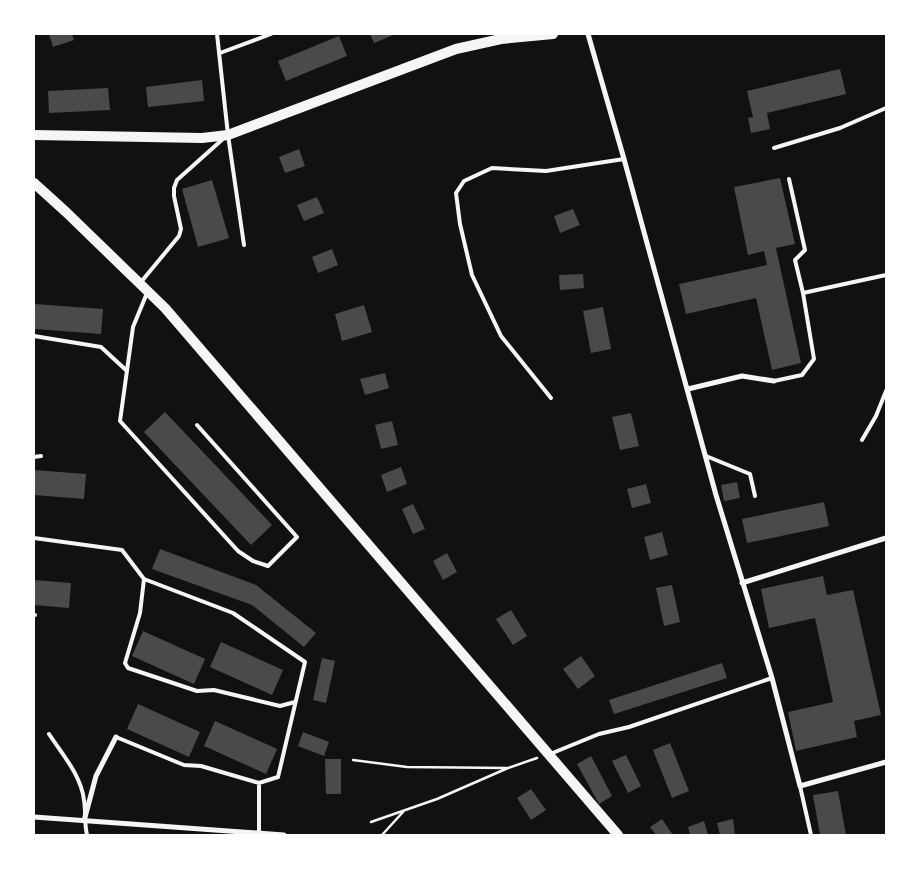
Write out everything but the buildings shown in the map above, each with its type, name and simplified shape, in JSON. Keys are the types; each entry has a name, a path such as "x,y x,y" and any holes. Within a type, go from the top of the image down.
{"main road":[{"path":"34,135 202,138 228,135 456,49 501,36 553,34"},
{"path":"34,183 171,315 618,835"}],"street":[{"path":"588,34 742,583 772,678 800,786 886,762"},
{"path":"688,388 742,376 774,380"},
{"path":"742,583 886,538"},
{"path":"84,821 96,776 116,737"},
{"path":"34,816 284,835"}],"lane":[{"path":"217,34 228,135 244,245"},
{"path":"220,53 271,34"},
{"path":"774,148 840,128 886,108"},
{"path":"197,425 296,537 268,566 253,561 238,550 120,421 134,327 144,287 179,236 181,230 174,188 177,180 228,135"},
{"path":"551,398 501,336 472,275 460,224 456,193 464,181 492,168 546,171 624,159"},
{"path":"774,380 802,375 814,359 803,293 795,260 805,250 789,179"},
{"path":"803,293 886,275"},
{"path":"34,336 101,347 127,371"},
{"path":"862,440 876,416 886,391"},
{"path":"34,457 41,456"},
{"path":"706,456 750,474 755,496"},
{"path":"34,538 122,550 144,579 234,613 305,662 283,763 278,777 258,783 202,766 184,765 116,737"},
{"path":"144,579 140,613 126,663 128,668 197,691 214,690 280,706 295,702"},
{"path":"548,755 599,734 629,727 772,678"},
{"path":"49,734 77,776 84,800 84,821 87,835"},
{"path":"258,783 258,834"},
{"path":"800,786 811,835"}],"path":[{"path":"371,822 437,799 508,768 548,755"},
{"path":"353,760 407,767 508,768"},
{"path":"382,835 404,811"}]}
